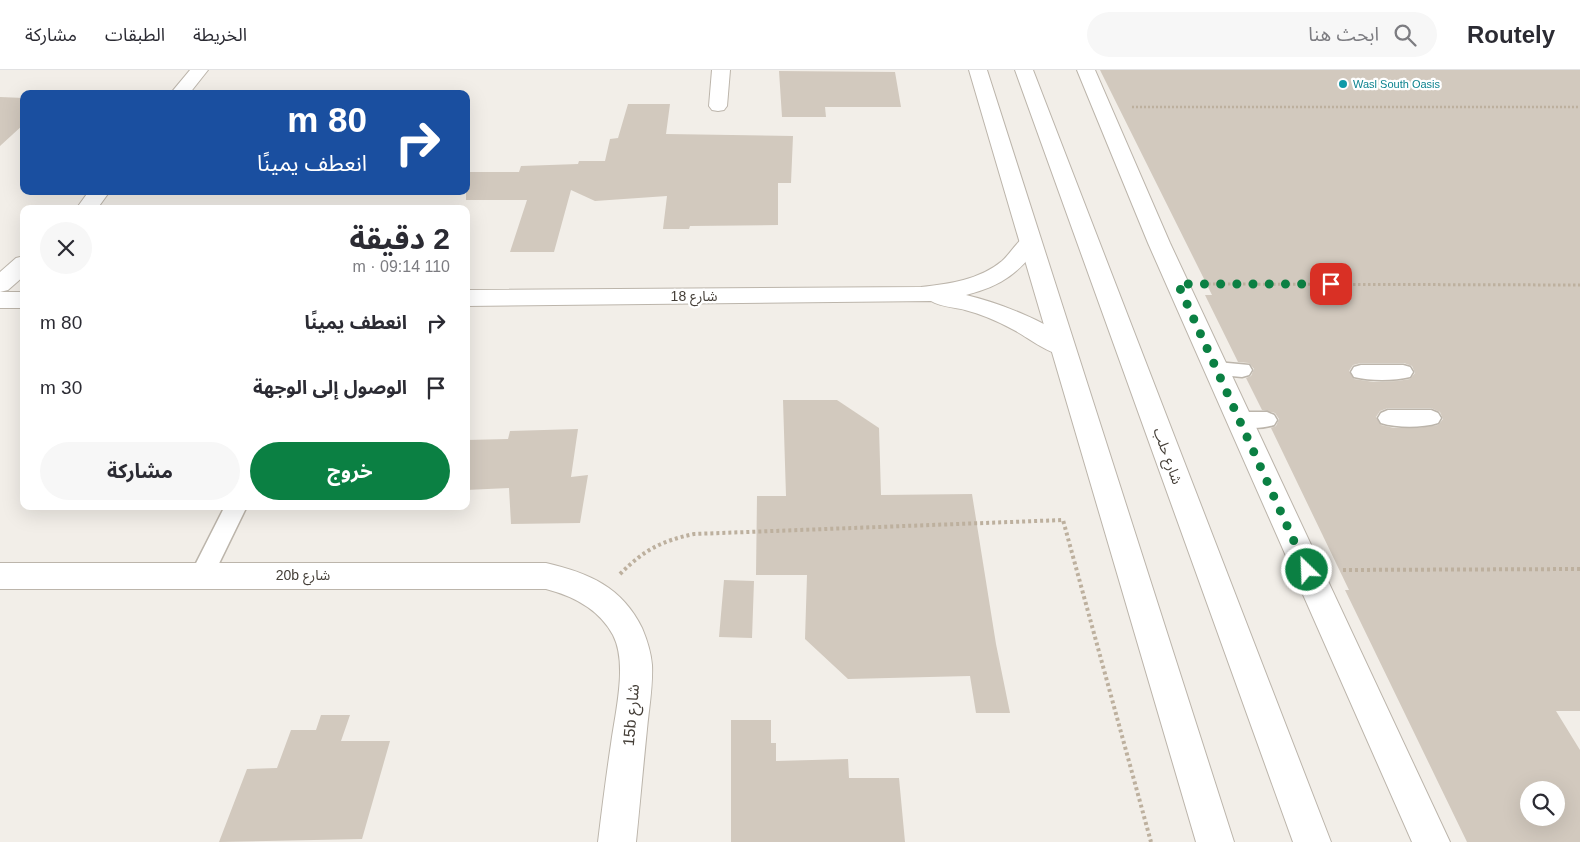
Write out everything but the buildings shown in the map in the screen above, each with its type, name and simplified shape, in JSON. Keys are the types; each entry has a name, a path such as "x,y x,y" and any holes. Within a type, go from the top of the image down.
{"street":[{"path":"182,90 199,70"},
{"path":"718,106 721,70"},
{"path":"978,70 1215,842"},
{"name":"شارع حلب","path":"1024,70 1312,842"},
{"path":"1086,70 1178,284 1230,370 1254,420 1307,570 1431,842"},
{"name":"شارع 18","path":"470,298 921,295 971,287 992,279 1016,262 1030,242"},
{"path":"12,295 20,274"},
{"name":"شارع 18","path":"921,295 959,300 996,311 1031,327 1063,348"},
{"name":"20b شارع","path":"0,576 546,576 566,579 601,597"},
{"name":"15b شارع","path":"601,597 624,623 635,657 633,695 617,842"}],"lane":[{"path":"1361,372 1403,372"},
{"path":"1388,418 1431,418"},
{"path":"202,575 234,510"}],"path":[{"path":"1102,107 1580,107"},
{"path":"1178,284 1580,285"},
{"path":"601,597 638,554 665,540 694,534 1063,520 1151,842"},
{"path":"1307,570 1580,569"}],"place":[{"name":"Wasl South Oasis","path":"1343,84"}],"route":[{"path":"1307,570 1178,284 1331,284"}]}
